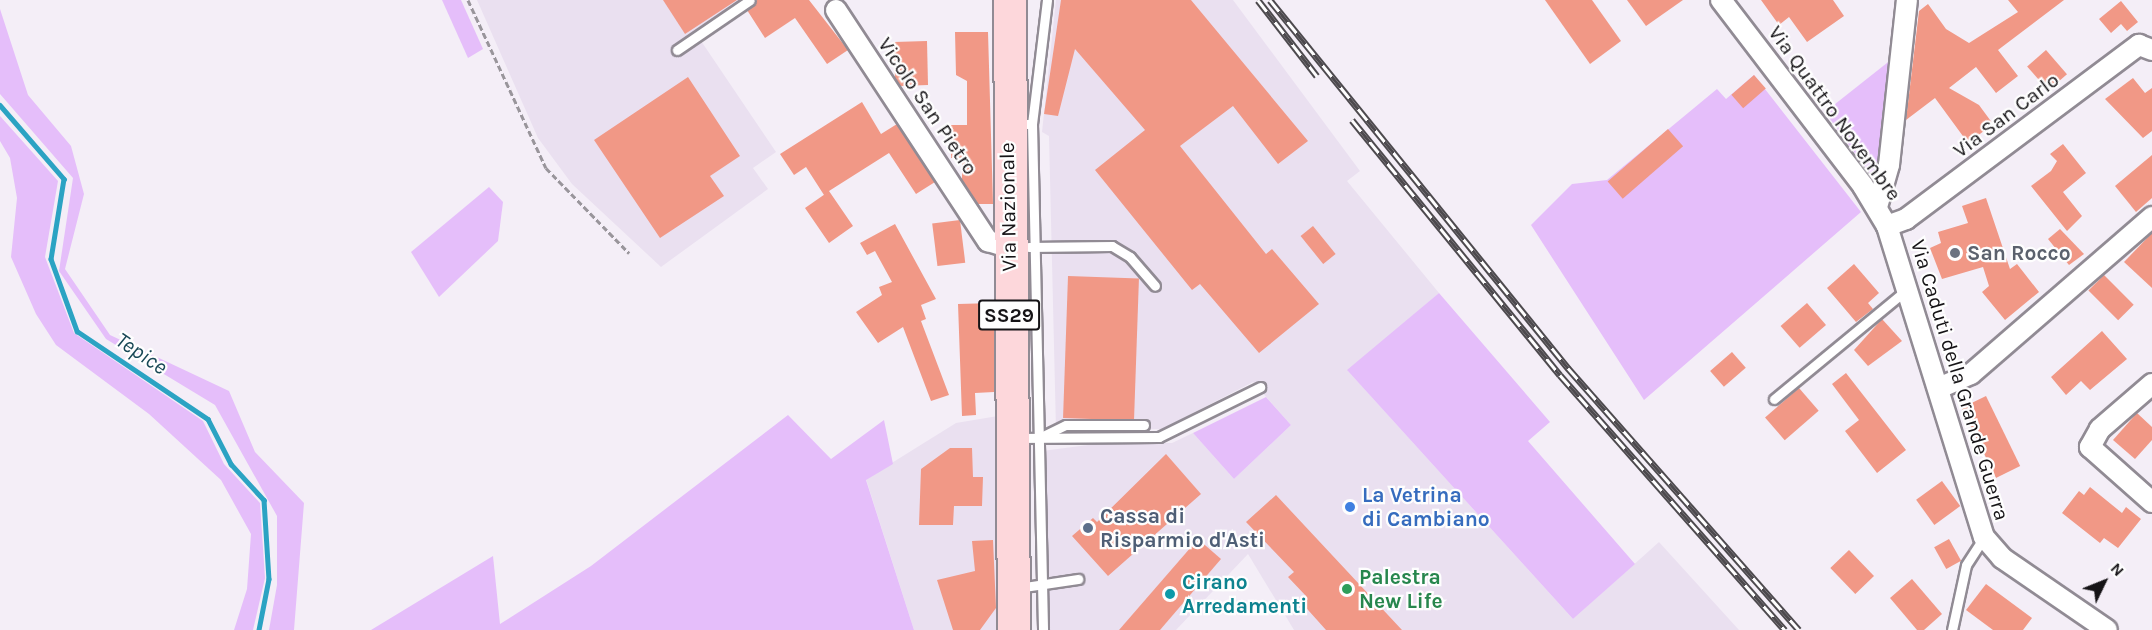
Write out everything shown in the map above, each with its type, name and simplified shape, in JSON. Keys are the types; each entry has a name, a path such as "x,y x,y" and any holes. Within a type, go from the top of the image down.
{"main road":[{"name":"Via Nazionale","path":"1005,2 1019,125 1027,587 1014,630"}],"street":[{"name":"Via Quattro Novembre","path":"1721,0 1877,207 1887,226"},
{"path":"1877,207 1889,165 1907,0"},
{"name":"Vicolo San Pietro","path":"836,10 988,241 1021,247"},
{"name":"Via San Carlo","path":"1887,226 1906,219 2139,45 2152,50"},
{"path":"1939,388 1971,374 2150,223"},
{"name":"Via Caduti della Grande Guerra","path":"1887,226 1984,537 2002,558 2107,630"},
{"path":"2152,384 2100,429 2090,447 2152,502"}],"lane":[{"path":"677,50 750,0"},
{"path":"1019,125 1047,0"},
{"path":"1021,247 1112,246 1130,257 1155,286"},
{"path":"1774,399 1908,289"},
{"path":"1024,438 1159,437 1260,387"},
{"path":"1024,438 1066,425 1144,425"},
{"path":"1952,630 1966,565 1984,537"},
{"path":"1043,630 1027,587 1078,579"}],"path":[{"path":"468,0 546,168 628,253"}],"shaded area":[{"path":"442,0 461,0 483,49 468,58"},
{"path":"477,0 743,0 695,32 776,152 753,168 768,189 661,267 572,184 538,138"},
{"path":"1056,0 1233,0 1360,171 1347,181 1439,293 1348,371 1573,619 1659,542 1739,630 1294,630 1248,554 1176,630 1041,630 1042,451 1111,442 1172,443 1193,433 1234,479 1291,425 1253,382 1162,429 1056,430 1049,136 1042,132"},
{"path":"0,9 28,95 71,146 84,194 65,269 110,335 229,391 255,452 304,503 294,630 269,630 277,585 277,516 215,405 106,339 59,271 73,178 0,94"},
{"path":"1892,59 1879,174 1870,174 1825,112"},
{"path":"1754,75 1861,212 1644,400 1531,225 1572,184 1607,180 1717,89 1726,99"},
{"path":"0,116 58,181 45,257 74,333 203,421 224,464 260,503 265,578 253,630 234,630 247,589 251,534 221,480 149,414 56,345 36,314 11,257 17,198 10,158 0,141"},
{"path":"489,187 503,202 498,241 439,297 411,252"},
{"path":"1439,293 1550,422 1528,441 1635,564 1573,619 1347,370"},
{"path":"1266,397 1291,425 1234,479 1193,433"},
{"path":"788,415 831,459 884,420 893,464 866,480 914,630 371,630 493,556 500,624 591,566"},
{"path":"1004,415 1008,630 914,630 866,479 956,423"}],"building":[{"path":"663,0 737,0 685,34"},
{"path":"757,0 809,0 848,50 827,64 795,18 765,38 747,10"},
{"path":"1061,0 1191,0 1308,141 1278,164 1233,106 1180,146 1266,254 1272,249 1319,304 1259,353 1200,284 1192,290 1095,170 1145,130 1075,49 1058,116 1044,114"},
{"path":"1545,0 1592,0 1621,41 1590,64"},
{"path":"1627,0 1683,0 1646,26"},
{"path":"1761,0 1833,0 1844,16 1807,42 1789,17 1779,25"},
{"path":"2008,0 2064,0 1998,50 2018,76 1996,93 1976,67 1949,88 1979,105 1993,124 1968,143 1935,98 1906,120 1919,11 1928,4 1946,29 1969,43 2018,12"},
{"path":"2121,1 2138,22 2127,31 2121,24 2111,33 2099,19"},
{"path":"955,32 988,32 993,204 978,204 962,180 962,158 951,158 951,125 967,125 967,81 956,75"},
{"path":"927,41 928,85 900,86 895,78 894,42"},
{"path":"2046,50 2067,74 2048,91 2027,66"},
{"path":"1754,75 1766,89 1743,108 1731,95"},
{"path":"688,77 740,156 710,176 724,196 660,238 594,140"},
{"path":"2133,78 2145,93 2152,88 2152,131 2143,138 2105,99"},
{"path":"862,102 881,134 897,124 935,182 916,194 889,153 829,191 853,226 829,243 805,208 824,195 806,167 794,175 780,154"},
{"path":"1668,129 1683,146 1623,199 1608,181"},
{"path":"2063,144 2086,173 2063,192 2082,216 2067,231 2031,186 2051,171 2057,161 2050,154"},
{"path":"2152,155 2152,198 2136,212 2115,186"},
{"path":"1986,198 2010,269 2017,264 2039,292 2005,320 1982,292 1989,286 1983,267 1942,279 1930,248 1941,243 1938,232 1968,223 1962,206"},
{"path":"960,220 965,263 937,266 932,223"},
{"path":"895,224 936,299 921,305 926,319 921,321 949,395 931,401 903,327 878,343 856,312 882,295 879,287 892,282 875,251 867,255 860,243"},
{"path":"1313,226 1336,254 1323,264 1301,236"},
{"path":"2060,229 2084,254 2069,265 2048,239"},
{"path":"2152,233 2152,288 2124,262"},
{"path":"1854,264 1879,293 1868,303 1873,309 1856,322 1827,288"},
{"path":"2104,275 2134,305 2118,320 2088,291"},
{"path":"1068,276 1139,278 1134,420 1063,418"},
{"path":"994,303 994,392 975,393 976,415 962,416 958,304"},
{"path":"1807,303 1826,325 1800,348 1781,326"},
{"path":"1882,319 1902,341 1868,366 1854,350"},
{"path":"2102,331 2127,359 2090,390 2081,381 2066,395 2051,377"},
{"path":"1732,352 1746,368 1724,387 1710,371"},
{"path":"1846,373 1906,450 1877,473 1845,431 1859,420 1832,384"},
{"path":"1799,388 1819,411 1785,440 1765,418"},
{"path":"1986,396 2020,466 1996,478 1962,408"},
{"path":"2137,413 2152,427 2152,440 2135,459 2113,440"},
{"path":"950,448 972,448 973,477 983,477 982,506 954,506 953,525 919,525 921,469"},
{"path":"1166,454 1201,494 1108,576 1072,536 1093,518 1097,522"},
{"path":"1942,481 1960,506 1934,525 1916,500"},
{"path":"2090,487 2122,513 2126,507 2141,519 2118,548 2104,538 2100,543 2062,513 2079,491 2084,495"},
{"path":"1276,495 1402,630 1326,630 1300,601 1306,596 1288,577 1294,572 1246,522"},
{"name":"Cirano Arredamenti","path":"1198,539 1221,559 1160,630 1119,630"},
{"path":"1949,539 1961,561 1946,569 1934,547"},
{"path":"993,540 996,608 980,630 953,630 937,580 975,571 972,541"},
{"path":"1849,550 1874,576 1855,594 1830,568"},
{"path":"1912,579 1942,614 1924,630 1917,630 1890,598"},
{"path":"1986,584 2032,618 2023,630 1993,630 1966,610"}],"waterway":[{"name":"Tepice","path":"0,105 64,179 51,259 77,331 208,419 231,464 264,500 269,579 259,630"}],"railway":[{"path":"1258,0 1317,76"},
{"path":"1270,0 1568,368 1799,630"},
{"path":"1352,120 1560,375 1785,630"}],"place":[{"name":"San Rocco","path":"1955,253"},
{"name":"La Vetrina di Cambiano","path":"1350,507"},
{"name":"Cassa di Risparmio d'Asti","path":"1088,528"},
{"name":"Palestra New Life","path":"1347,589"},
{"name":"Cirano Arredamenti","path":"1170,594"}]}
